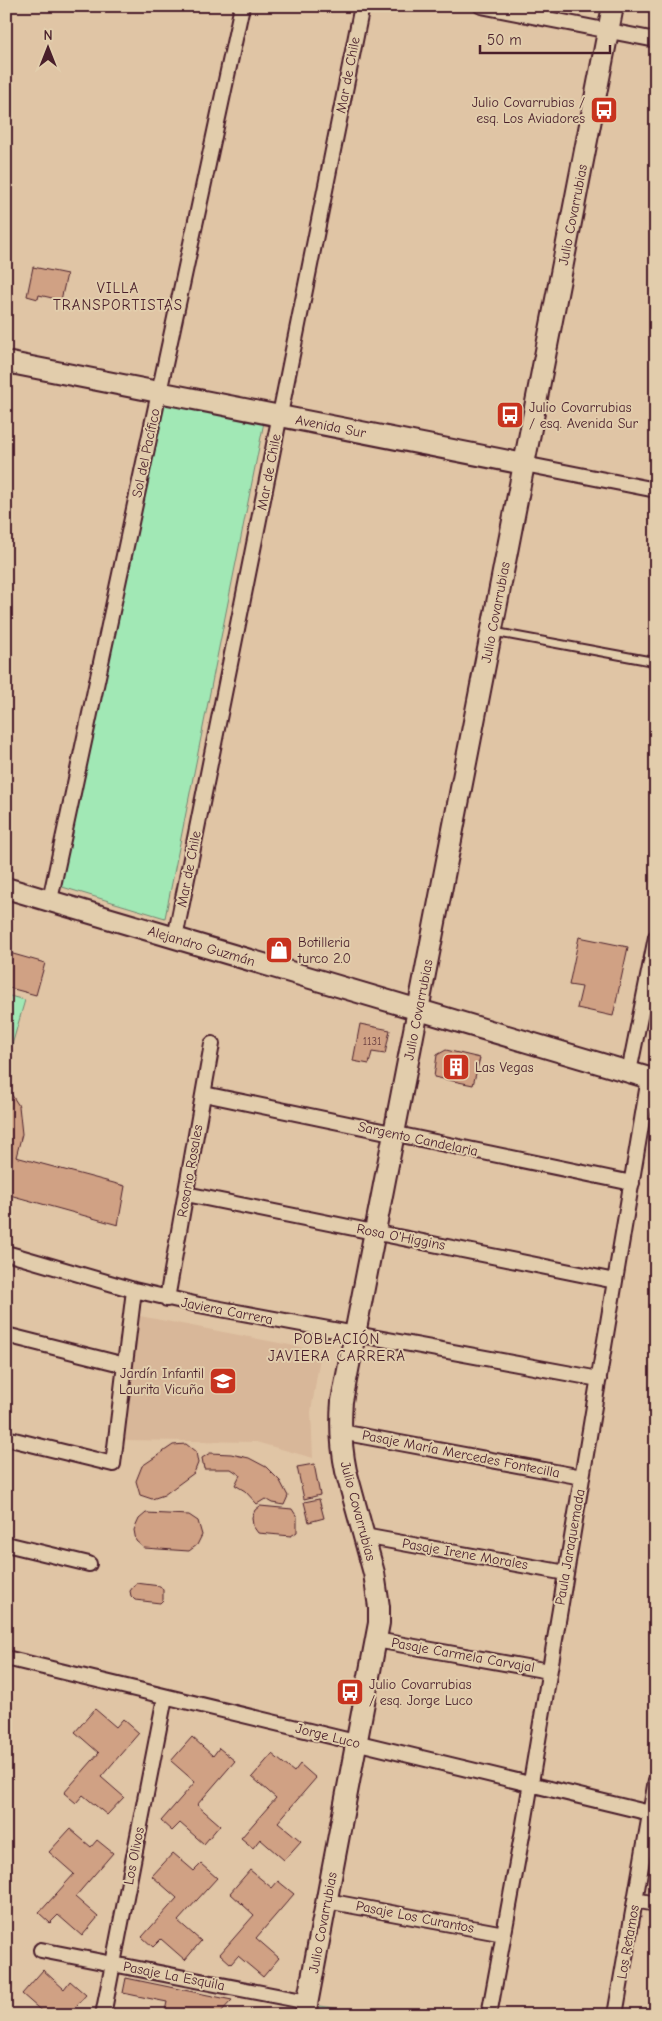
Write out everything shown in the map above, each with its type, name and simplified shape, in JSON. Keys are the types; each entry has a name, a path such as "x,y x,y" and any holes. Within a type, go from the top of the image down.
{"street":[{"name":"Sol del Pacífico","path":"50,900 242,6"},
{"name":"Mar de Chile","path":"175,938 362,6"},
{"path":"481,6 656,40"},
{"name":"Julio Covarrubias","path":"306,2009 376,1640 380,1607 378,1590 346,1471 341,1432 342,1401 613,6"},
{"name":"Avenida Sur","path":"6,362 656,490"},
{"name":"Alejandro Guzmán","path":"6,888 652,1079"},
{"path":"630,1072 656,937"},
{"name":"Rosario Rosales","path":"167,1298 212,1044"},
{"name":"Paula Jaraquemada","path":"489,2015 632,1183 652,1079"},
{"name":"Sargento Candelaria","path":"204,1094 632,1183"},
{"name":"Rosa O'Higgins","path":"186,1194 615,1281"},
{"name":"Javiera Carrera","path":"6,1253 167,1298 354,1335 599,1379"},
{"path":"6,1438 113,1464 134,1290"},
{"path":"6,1335 125,1365"},
{"name":"Pasaje María Mercedes Fontecilla","path":"341,1432 582,1477"},
{"name":"Pasaje Irene Morales","path":"364,1536 566,1573"},
{"path":"6,1544 88,1564"},
{"name":"Pasaje Carmela Carvajal","path":"376,1640 549,1671"},
{"name":"Jorge Luco","path":"6,1658 650,1813"},
{"name":"Los Olivos","path":"103,2015 164,1697"},
{"name":"Los Retamos","path":"615,2015 655,1788"},
{"path":"635,1900 656,1904"},
{"name":"Pasaje Los Curantos","path":"327,1901 504,1934"},
{"name":"Pasaje La Esquila","path":"41,1950 113,1964 306,2009"}],"lane":[{"path":"491,632 656,662"}],"shaded area":[{"name":"Jardín Infantil Laurita Vicuña","path":"140,1316 321,1351 311,1412 313,1458 256,1442 122,1440"}],"green space":[{"path":"164,397 265,417 165,918 59,886"},
{"path":"6,995 25,1000 12,1045 6,1043"},
{"path":"320,2006 380,2015 319,2015"}],"building":[{"path":"33,267 67,274 61,300 39,295 38,299 27,296"},
{"path":"579,937 628,947 613,1016 577,1008 582,987 569,985"},
{"path":"6,952 45,963 36,995 6,987"},
{"path":"656,1023 656,1059 650,1058"},
{"path":"360,1024 390,1030 385,1054 372,1052 369,1064 353,1061"},
{"name":"Las Vegas","path":"446,1050 480,1058 473,1085 434,1077 437,1055"},
{"path":"6,1086 19,1106 22,1134 16,1157 125,1186 118,1225 6,1194"},
{"path":"186,1444 196,1452 198,1463 194,1473 164,1495 152,1499 140,1495 136,1481 142,1466 173,1445"},
{"path":"210,1453 231,1454 249,1458 266,1467 280,1481 288,1496 284,1505 272,1503 265,1499 257,1504 245,1491 235,1485 240,1475 231,1469 204,1469 202,1458"},
{"path":"314,1464 320,1495 304,1499 297,1467"},
{"path":"319,1499 324,1518 309,1522 304,1502"},
{"path":"260,1506 292,1509 297,1517 297,1532 291,1536 258,1533 253,1526 252,1517 255,1510"},
{"path":"146,1513 189,1515 198,1521 202,1535 197,1545 189,1551 144,1548 136,1541 134,1530 139,1519"},
{"path":"136,1583 160,1586 163,1590 163,1600 160,1603 135,1600 131,1596 130,1591"},
{"path":"95,1709 116,1727 123,1719 139,1733 101,1777 124,1797 107,1815 83,1795 76,1803 64,1793 99,1753 75,1732"},
{"path":"192,1737 213,1756 219,1748 235,1761 197,1805 220,1825 204,1844 180,1823 172,1831 161,1821 195,1782 171,1761"},
{"path":"272,1754 294,1772 300,1764 316,1778 278,1822 301,1841 284,1860 260,1839 253,1848 241,1838 276,1798 252,1777"},
{"path":"70,1829 91,1847 97,1840 113,1853 75,1897 98,1917 82,1936 58,1915 50,1923 39,1913 74,1874 49,1852"},
{"path":"173,1853 194,1871 201,1864 217,1878 178,1921 201,1941 185,1960 161,1939 153,1947 142,1937 177,1898 152,1876"},
{"path":"250,1870 272,1888 278,1881 294,1894 256,1938 279,1958 263,1977 238,1956 231,1964 220,1954 254,1915 230,1893"},
{"path":"43,1970 64,1989 70,1981 86,1995 68,2015 46,2015 22,1994"},
{"path":"126,1978 232,2000 218,2015 164,2015 167,2002 123,1993"}],"place":[{"name":"Julio Covarrubias / esq. Los Aviadores","path":"604,110"},
{"name":"Julio Covarrubias / esq. Avenida Sur","path":"510,415"},
{"name":"Botilleria turco 2.0","path":"279,950"},
{"name":"Las Vegas","path":"456,1067"},
{"name":"Jardín Infantil Laurita Vicuña","path":"223,1381"},
{"name":"Julio Covarrubias / esq. Jorge Luco","path":"350,1692"}],"district":[{"name":"VILLA TRANSPORTISTAS","path":"118,296"},
{"name":"POBLACIÓN JAVIERA CARRERA","path":"337,1348"}]}
